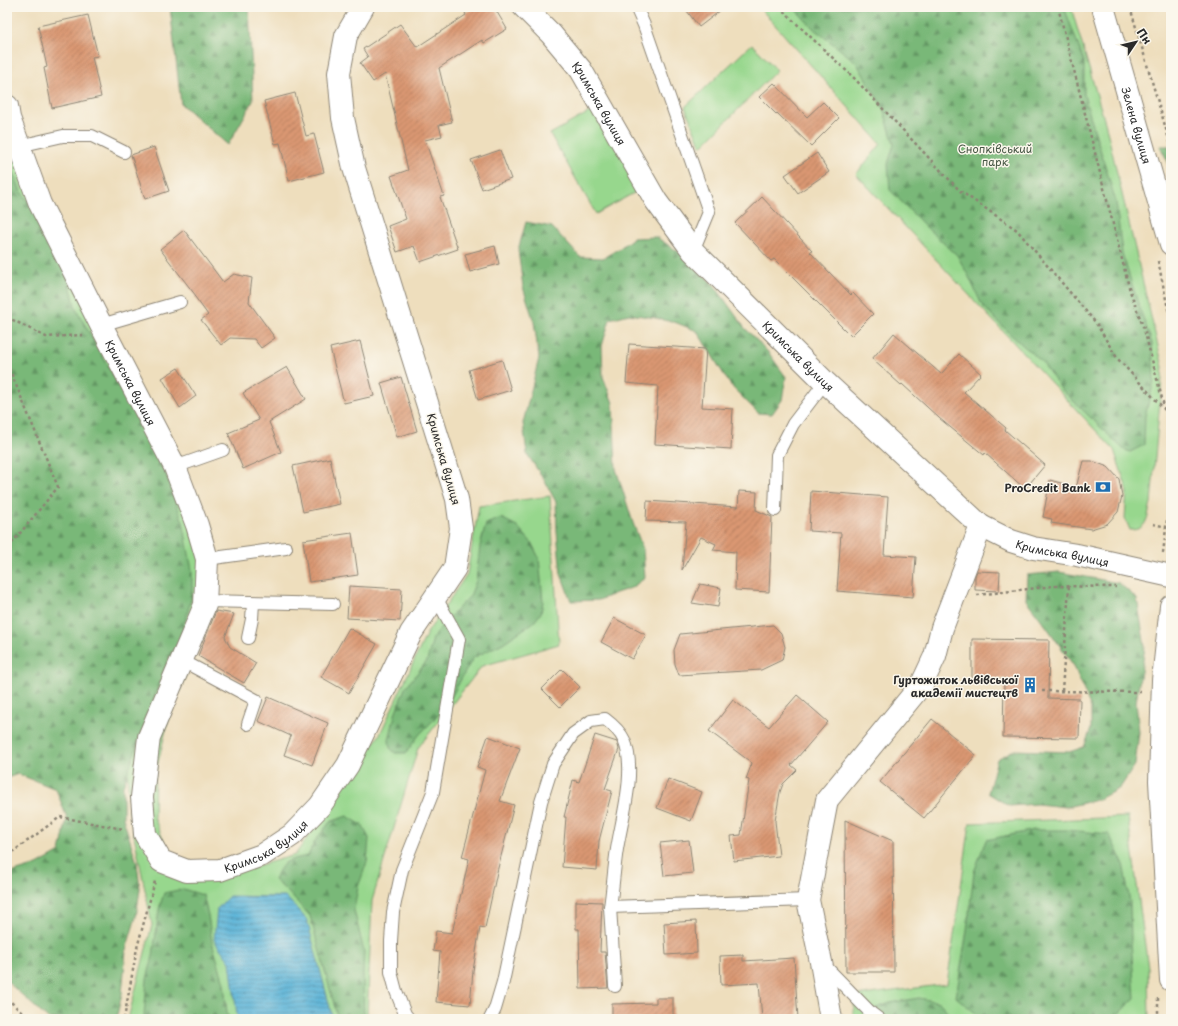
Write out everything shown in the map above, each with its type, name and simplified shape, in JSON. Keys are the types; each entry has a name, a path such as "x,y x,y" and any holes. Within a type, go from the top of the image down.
{"street":[{"name":"Кримська вулиця","path":"7,106 9,118 40,204 103,330 176,467 197,525 207,559 206,602 148,737 142,797 145,834 160,861 187,871 220,870 262,855 292,835 320,806 348,765 410,633 455,568 461,528 457,499 354,168 343,118 339,73 346,36 363,7"},
{"name":"Кримська вулиця","path":"524,7 551,34 581,70 656,201 693,252 825,382 981,526 1011,541 1033,548 1079,549 1171,576"},
{"name":"Зелена вулиця","path":"1103,7 1171,244"},
{"path":"831,1019 808,900 827,800 922,684 935,656 942,628 981,526"},
{"path":"1171,606 1163,680 1171,980"}],"lane":[{"path":"636,7 709,212 693,252"},
{"path":"19,146 63,136 92,136 124,152"},
{"path":"103,330 180,302"},
{"path":"775,510 777,455 793,424 825,382"},
{"path":"176,467 223,450"},
{"path":"207,559 286,548"},
{"path":"409,1019 405,1014 396,991 391,972 393,912 402,870 433,792 459,639 435,596"},
{"path":"206,602 333,604"},
{"path":"248,638 252,619 253,603"},
{"path":"181,660 256,700 248,724"},
{"path":"490,1019 495,1009 503,982 541,802 553,764 573,734 591,721 605,719 616,728 624,739 628,753 626,797 617,849 610,907 615,986"},
{"path":"610,907 808,900"},
{"path":"821,962 871,1013 879,1019"}],"path":[{"path":"779,7 854,78 960,191 1017,230 1096,323 1117,358 1166,411 1144,329 1130,291 1058,7"},
{"path":"1130,7 1171,146"},
{"path":"7,317 46,337 103,330"},
{"path":"7,363 58,487 12,543 7,544"},
{"path":"1153,524 1167,527 1171,488"},
{"path":"957,590 979,596 1054,586 1122,587"},
{"path":"1062,692 1068,586"},
{"path":"1042,691 1145,692"},
{"path":"7,856 60,817 145,834"},
{"path":"124,1019 138,948 160,861"},
{"path":"7,998 28,1019"}],"green space":[{"path":"170,7 249,7 253,101 228,145 181,104"},
{"name":"Снопківський парк","path":"759,7 1071,7 1106,126 1163,367 1151,503 1146,522 1140,528 1130,530 1125,518 1127,489 1114,450 856,174 881,144"},
{"name":"Снопківський парк","path":"793,7 1064,7 1084,61 1084,95 1116,202 1122,253 1152,343 1154,381 1145,416 1144,445 1130,452 1123,449 1061,389 1042,362 1011,335 982,305 957,255 929,230 890,190 888,164 894,144 883,108 856,62 814,29"},
{"path":"752,44 777,70 701,147 685,107"},
{"path":"7,64 14,119 48,204 207,537 217,592 208,621 169,717 155,775 154,817 167,849 194,879 232,873 295,855 380,734 427,633 467,574 479,506 550,496 559,644 482,666 418,748 372,901 367,1019 128,1019 152,925 129,810 126,739 32,228 7,168"},
{"path":"595,109 641,189 596,214 550,134"},
{"path":"1160,146 1171,146 1171,168"},
{"path":"7,154 21,192 39,214 69,280 76,309 161,461 183,522 192,570 192,596 180,639 166,664 123,786 123,818 137,863 140,889 136,917 126,950 122,994 116,1019 48,1019 7,980 7,874 37,865 60,852 67,818 56,789 18,774 7,778"},
{"path":"526,222 552,227 580,257 603,258 633,238 656,237 679,252 714,285 744,327 768,352 786,377 782,400 772,414 758,413 731,386 697,331 677,323 629,314 610,319 602,346 603,377 613,403 616,469 643,549 645,578 631,588 599,600 571,601 561,574 556,502 543,478 527,454 523,423 539,358 534,322 523,287 518,250"},
{"path":"501,518 517,526 531,542 539,558 543,601 541,613 534,622 503,643 473,658 445,708 419,735 406,753 395,753 390,748 389,740 396,711 405,688 427,661 433,638 443,624 470,596 476,581 480,546 486,524"},
{"path":"1059,572 1119,583 1137,599 1145,647 1136,702 1139,732 1135,765 1120,788 1097,800 1066,807 1037,804 1009,806 988,793 997,759 1014,750 1069,752 1084,747 1091,729 1091,708 1074,666 1026,600 1027,575"},
{"path":"347,816 362,825 369,838 367,862 358,887 354,910 364,952 364,1019 338,1019 310,916 286,890 274,880 280,868 286,862 308,856 315,841 330,822"},
{"path":"1128,817 1148,968 1149,1019 853,1019 855,996 947,984 970,823"},
{"path":"1034,830 1067,830 1109,834 1123,863 1130,902 1135,998 1113,1019 983,1019 956,997 967,930 974,872 986,840"},
{"path":"183,889 203,895 212,942 224,983 229,1019 145,1019 147,979 153,956 159,909 164,893"},
{"path":"919,998 939,1002 947,1011 944,1019 865,1019 871,1010 890,1003"}],"water":[{"path":"229,896 286,897 307,920 333,1019 240,1019 237,1015 230,962 214,940 217,909"}],"building":[{"path":"475,7 494,7 507,29 484,43 482,40 439,68 452,122 439,125 442,136 425,140 444,196 440,197 458,249 420,262 414,246 397,252 388,226 406,219 391,176 408,170 385,74 373,82 360,63 368,57 363,49 400,24 417,47 466,15 465,13"},
{"path":"684,7 725,7 699,27"},
{"path":"88,15 98,56 92,57 101,97 52,108 44,68 47,67 38,26"},
{"path":"774,83 807,117 823,102 839,118 811,146 759,97"},
{"path":"295,93 306,136 314,134 324,172 289,181 280,143 275,144 264,101"},
{"path":"154,147 169,191 145,199 131,155"},
{"path":"500,150 511,179 482,189 471,160"},
{"path":"817,153 829,172 798,193 785,175"},
{"path":"762,197 812,251 810,252 851,295 853,293 873,314 851,336 774,259 771,261 735,223"},
{"path":"184,230 223,282 234,274 252,278 249,302 275,338 261,348 254,339 230,338 221,345 201,320 208,315 195,297 196,296 160,249"},
{"path":"495,246 499,264 470,272 465,254"},
{"path":"894,333 941,374 959,354 981,374 964,392 1006,428 1005,430 1045,465 1025,489 985,453 984,455 939,418 872,359"},
{"path":"360,341 374,396 344,403 330,348"},
{"path":"629,344 706,349 702,407 733,409 731,449 655,444 658,386 626,383"},
{"path":"502,360 511,390 478,400 469,370"},
{"path":"287,367 306,399 269,422 281,452 243,469 228,433 259,420 243,393"},
{"path":"178,368 196,396 180,408 162,378"},
{"path":"401,377 417,431 397,437 381,383"},
{"path":"330,458 340,504 303,512 293,466"},
{"path":"1083,461 1092,461 1108,467 1119,479 1122,496 1118,512 1107,524 1091,529 1051,523 1052,519 1043,517 1050,480 1068,485 1075,492"},
{"path":"739,491 757,492 756,510 772,517 769,592 735,590 736,552 713,550 716,544 701,537 682,570 686,522 646,521 647,501 738,507"},
{"path":"811,491 888,497 884,555 916,557 913,597 837,591 841,533 809,531"},
{"path":"352,533 358,575 309,582 303,540"},
{"path":"977,571 1000,572 999,591 975,590 975,576"},
{"path":"700,584 721,588 718,607 692,603"},
{"path":"349,586 402,589 400,621 347,618"},
{"path":"216,611 234,614 225,637 230,647 256,663 244,683 198,656"},
{"path":"614,618 646,635 632,659 601,642"},
{"path":"773,625 781,633 785,647 782,660 761,670 679,675 675,664 674,650 680,634"},
{"path":"349,628 377,644 349,693 321,677"},
{"name":"Гуртожиток львівської академії мистецтв","path":"972,639 1049,640 1048,698 1080,699 1079,738 1003,737 1004,679 972,678"},
{"path":"562,669 580,687 560,707 542,689"},
{"path":"797,695 828,722 791,765 797,770 783,784 780,792 775,821 779,856 734,861 731,836 741,835 749,780 746,779 752,763 709,731 733,700 769,727"},
{"path":"268,697 328,723 312,765 284,755 291,736 258,721"},
{"path":"932,719 976,755 924,818 880,782"},
{"path":"595,735 617,742 619,749 605,789 612,791 599,841 597,870 562,867 566,817 564,817 573,780 579,782"},
{"path":"488,736 520,748 500,801 514,805 485,928 480,927 473,971 470,1005 436,1002 440,952 433,951 436,931 452,933 469,859 462,857 485,770 477,767"},
{"path":"668,779 702,792 691,821 657,808"},
{"path":"845,820 893,841 894,972 846,972"},
{"path":"689,840 693,873 664,876 660,843"},
{"path":"576,901 602,902 600,952 605,952 608,988 580,989 579,929 576,929"},
{"path":"696,921 697,953 666,955 664,923"},
{"path":"743,955 743,961 794,958 798,1019 762,1019 759,983 721,985 720,956"},
{"path":"656,998 673,998 673,1019 612,1019 612,1004 656,1003"}],"place":[{"name":"ProCredit Bank","path":"1103,487"},
{"name":"Гуртожиток львівської академії мистецтв","path":"1030,685"}]}
